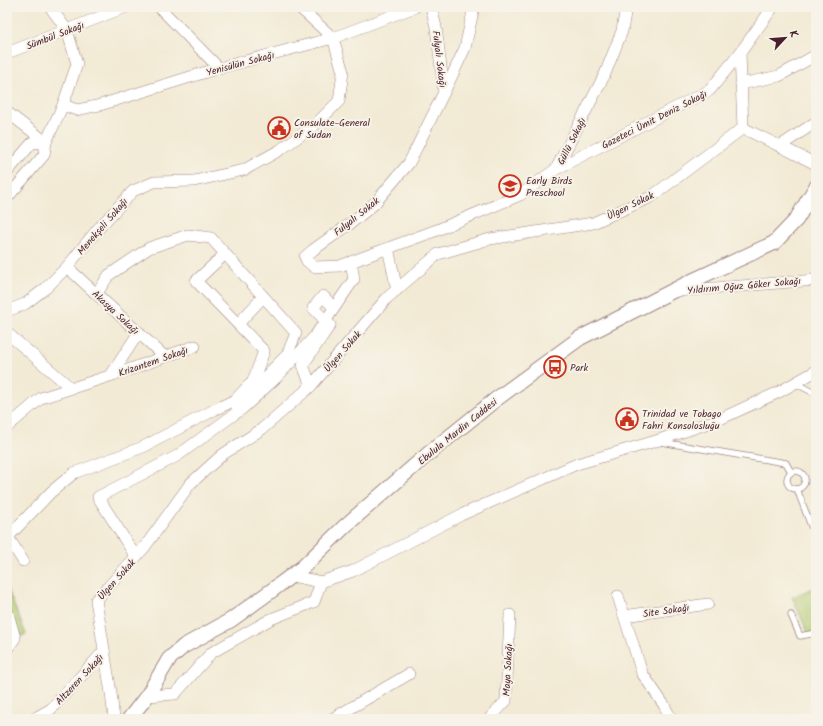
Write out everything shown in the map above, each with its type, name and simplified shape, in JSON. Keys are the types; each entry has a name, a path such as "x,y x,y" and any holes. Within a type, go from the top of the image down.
{"street":[{"path":"7,198 44,155 46,142 63,105 77,64 67,30 50,7"},
{"name":"Sümbül Sokağı","path":"7,53 126,7"},
{"path":"159,7 219,68"},
{"path":"299,7 333,38"},
{"name":"Yenisülün Sokağı","path":"63,105 77,110 100,106 219,68 333,38 415,7"},
{"name":"Fulyalı Sokağı","path":"431,7 436,27 444,92"},
{"name":"Fulyalı Sokağı","path":"444,92 464,48 474,7"},
{"name":"Güllü Sokağı","path":"622,31 626,7"},
{"name":"Güllü Sokağı","path":"340,266 437,230 520,195 556,169 605,74 632,7"},
{"name":"Gazeteci Ümit Deniz Sokağı","path":"556,169 710,90 740,53 773,7"},
{"name":"Menekşeli Sokağı","path":"7,311 25,304 46,288 67,267 97,230 133,191 154,182 194,181 244,170 280,150 316,124 339,101 343,72 333,38"},
{"path":"740,53 743,128 816,164"},
{"path":"741,84 779,76 816,55"},
{"name":"Fulyalı Sokak","path":"340,266 314,267 307,262 305,257 374,204 409,163 444,92"},
{"path":"7,112 46,142"},
{"path":"780,146 816,122"},
{"name":"Ülgen Sokak","path":"114,719 112,693 96,600 144,548 190,484 222,455 262,429 311,386 387,298 438,254 490,239 593,223 651,197 743,128"},
{"path":"7,172 32,143 46,142"},
{"name":"Ebulula Mardin Caddesi","path":"129,719 147,696 169,659 184,646 231,620 292,576 345,526 428,454 495,400 580,338 696,279 774,243 796,220 816,187"},
{"path":"97,293 109,275 149,248 188,235 211,238 296,333 287,355 248,395"},
{"path":"388,248 397,290"},
{"path":"225,254 196,281 264,351 243,408"},
{"path":"136,557 98,497 177,456 243,408 277,377 315,336 354,279 351,262"},
{"name":"Akasya Sokağı","path":"67,267 165,357"},
{"name":"Yıldırım Oğuz Göker Sokağı","path":"672,291 816,280"},
{"path":"311,386 303,365 330,325 313,308 323,296 334,308"},
{"path":"238,324 263,297"},
{"name":"Krizantem Sokağı","path":"111,375 138,332"},
{"path":"7,333 71,388"},
{"name":"Krizantem Sokağı","path":"7,426 41,398 195,346"},
{"path":"292,576 321,582 353,571 461,515 577,464 656,441 720,419 779,392 816,371"},
{"path":"22,561 8,537 51,492 74,473 143,447 235,400 253,380"},
{"path":"214,410 243,408"},
{"path":"147,696 175,694 211,653 271,619 314,602 321,582"},
{"path":"618,596 642,673 664,705 671,719"},
{"name":"Site Sokağı","path":"624,616 708,604"},
{"path":"7,610 15,638 7,649"},
{"name":"Maya Sokağı","path":"489,719 506,701 510,615"},
{"name":"Altzeren Sokağı","path":"33,719 51,709 104,651"},
{"path":"332,719 409,674"}],"lane":[{"path":"794,383 816,394"},
{"path":"656,441 786,463 791,472"},
{"path":"797,471 803,474 805,480 803,487 797,490 792,489 788,485 786,481 787,476 791,472 797,471"},
{"path":"797,490 811,526 816,525"},
{"path":"792,615 800,636 816,633"}],"green space":[{"path":"816,587 816,632 809,635 792,597"},
{"path":"7,588 26,634 7,641"}],"place":[{"name":"Consulate-General of Sudan","path":"279,128"},
{"name":"Early Birds Preschool","path":"510,186"},
{"name":"Park","path":"555,367"},
{"name":"Trinidad ve Tobago Fahri Konsolosluğu","path":"627,419"}]}
